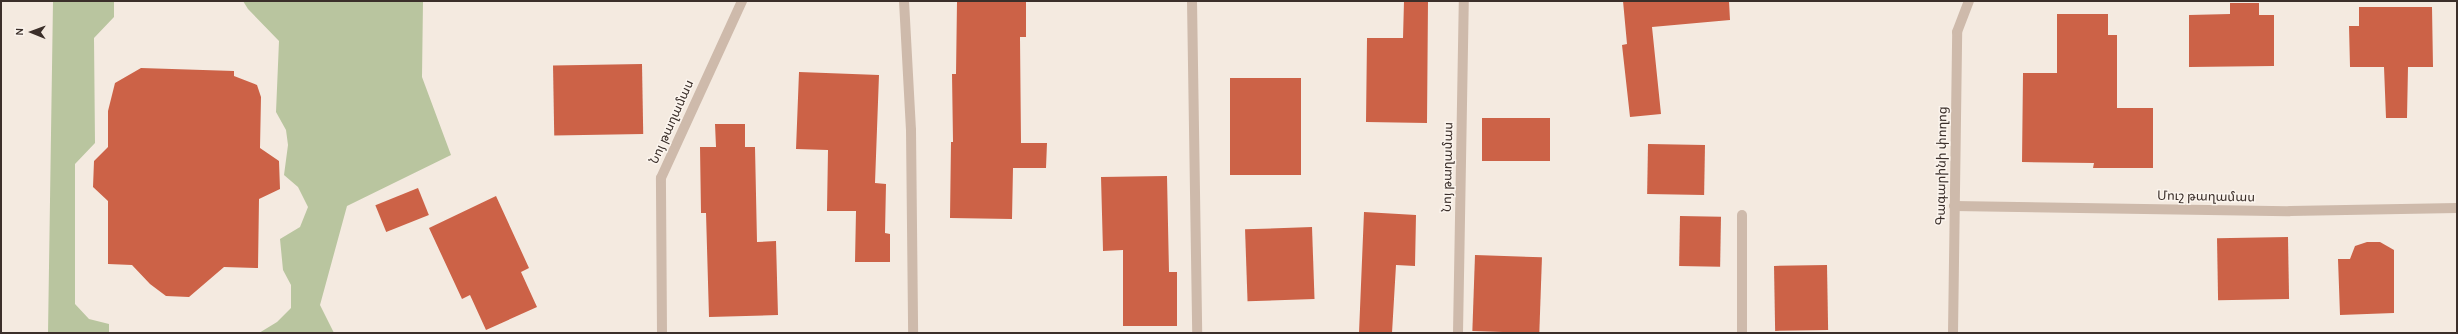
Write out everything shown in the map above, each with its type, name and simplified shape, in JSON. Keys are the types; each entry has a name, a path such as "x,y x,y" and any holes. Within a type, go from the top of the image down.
{"street":[{"name":"Նոյ թաղամաս","path":"662,333 661,178 742,1"},
{"path":"904,1 911,130 913,333"},
{"path":"1192,1 1197,333"},
{"name":"Նոյ թաղամաս","path":"1458,333 1464,1"},
{"name":"Գագարինի փողոց","path":"1953,333 1958,32 1969,1"},
{"name":"Մուշ թաղամաս","path":"1954,206 2290,211 2457,208"},
{"path":"1742,215 1742,333"}],"green space":[{"path":"53,1 114,1 114,17 94,38 95,143 75,164 75,304 89,319 109,324 109,333 48,333"},
{"path":"243,1 423,1 422,77 451,155 347,206 320,305 334,333 259,333 277,322 291,308 291,285 283,270 280,239 300,227 308,207 298,187 284,175 288,145 286,130 276,112 279,41 248,9"}],"building":[{"path":"957,1 1026,1 1026,37 1020,37 1021,143 1047,143 1046,168 1013,168 1012,219 950,218 951,142 953,142 952,74 956,74"},
{"path":"1404,1 1428,1 1427,123 1366,122 1367,38 1403,38"},
{"path":"1623,1 1729,1 1730,20 1652,27 1661,114 1630,117 1622,45 1627,44"},
{"path":"2230,3 2259,3 2259,15 2274,15 2274,66 2189,67 2189,15 2230,14"},
{"path":"2359,7 2432,7 2433,67 2408,67 2407,118 2386,118 2384,67 2350,67 2349,26 2359,26"},
{"path":"2057,14 2108,14 2108,35 2117,35 2117,108 2153,108 2153,168 2093,168 2094,163 2022,162 2023,73 2057,73"},
{"path":"642,64 643,134 554,136 553,66"},
{"path":"141,68 234,71 234,76 257,85 261,97 260,148 279,161 280,189 259,199 258,268 224,267 189,297 166,296 150,284 132,265 108,264 108,201 93,187 94,161 108,147 108,111 115,83"},
{"path":"799,72 879,75 875,183 886,184 885,233 890,234 890,262 855,262 856,211 827,211 828,150 796,149"},
{"path":"1230,78 1301,78 1301,175 1230,175"},
{"path":"1482,118 1550,118 1550,161 1482,161"},
{"path":"715,124 745,124 745,147 755,147 757,242 776,241 778,315 709,317 706,213 701,213 700,147 716,147"},
{"path":"1648,144 1705,145 1704,195 1647,194"},
{"path":"1167,176 1169,272 1177,272 1177,326 1123,326 1123,250 1103,251 1101,177"},
{"path":"418,188 429,215 386,232 375,205"},
{"path":"496,196 529,268 521,272 537,307 486,330 470,295 462,299 429,228"},
{"path":"1364,212 1416,215 1415,266 1396,265 1392,333 1359,333"},
{"path":"1680,216 1721,217 1720,267 1679,266"},
{"path":"1312,227 1315,299 1248,301 1245,229"},
{"path":"2288,237 2289,299 2218,300 2217,238"},
{"path":"2367,242 2380,242 2394,250 2394,313 2340,315 2338,259 2350,259 2355,246"},
{"path":"1475,255 1542,257 1539,333 1472,331"},
{"path":"1827,265 1828,330 1775,331 1774,266"}]}
